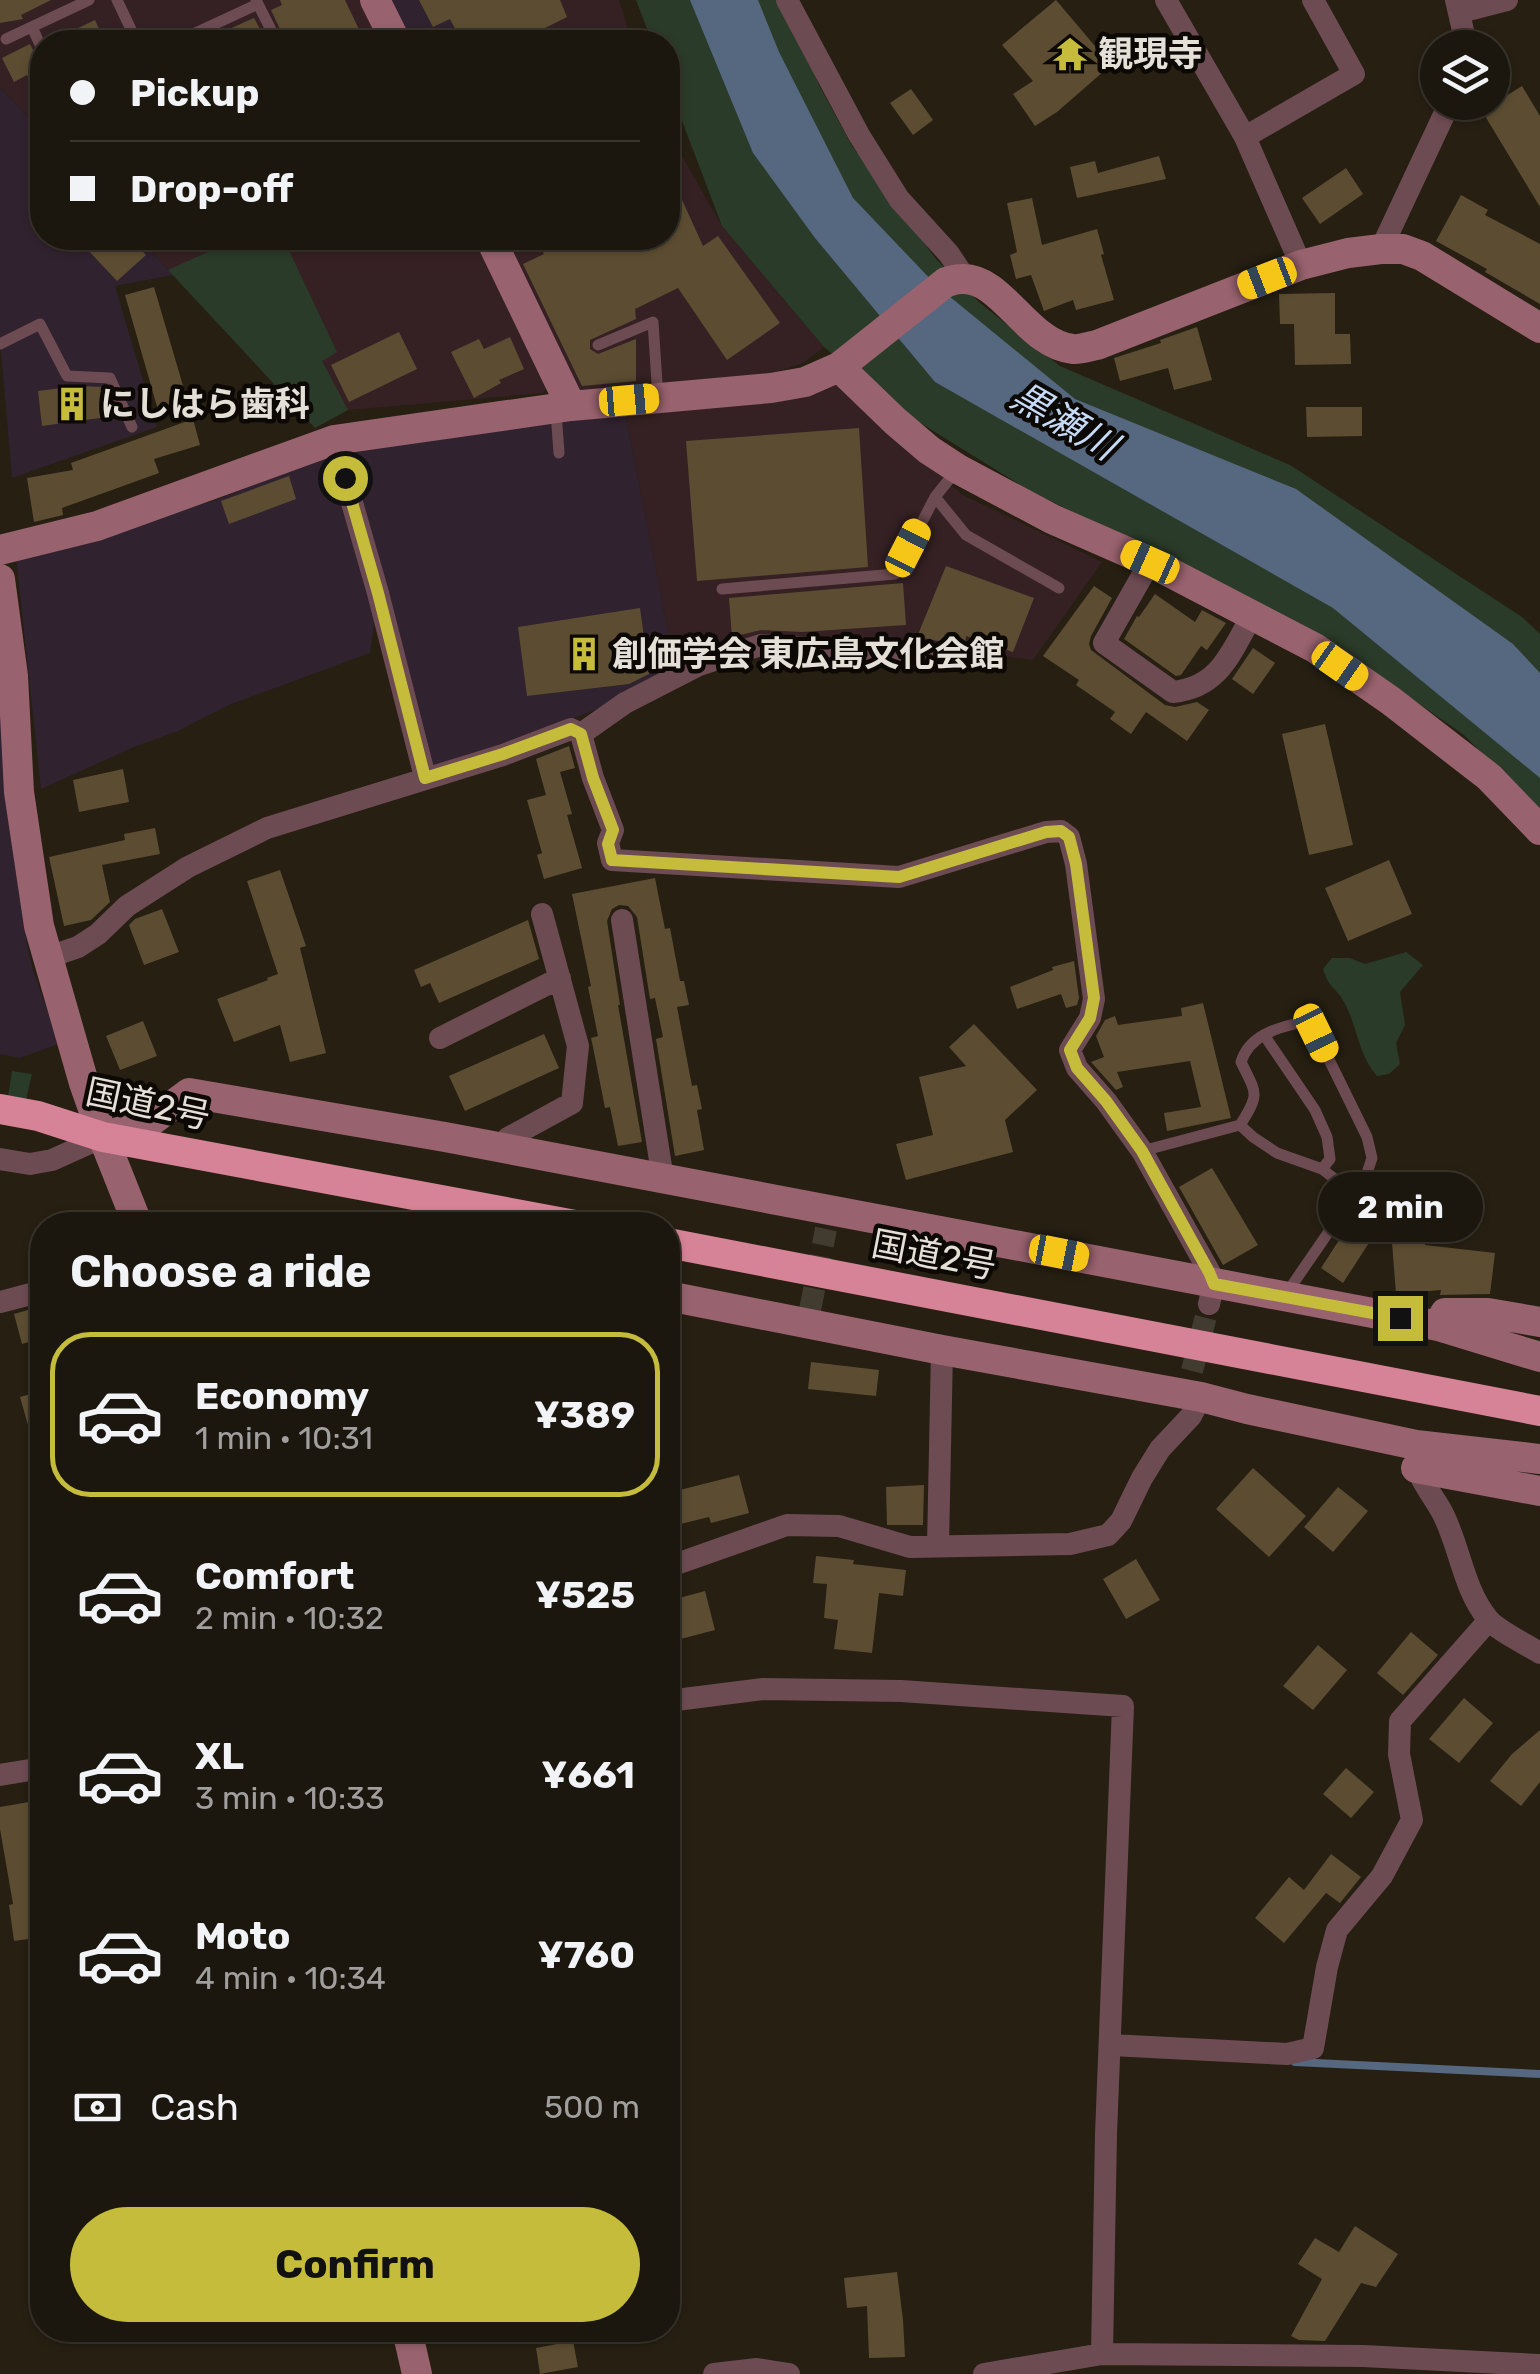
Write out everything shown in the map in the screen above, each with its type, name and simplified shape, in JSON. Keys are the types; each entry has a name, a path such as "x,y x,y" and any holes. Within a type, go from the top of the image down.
{"highway":[{"name":"国道2号","path":"0,1109 38,1116 102,1137 464,1212"},
{"name":"国道2号","path":"680,1245 1540,1412"}],"street":[{"path":"376,0 390,30"},
{"path":"788,0 859,135 899,200 949,254 956,280"},
{"path":"1166,0 1245,138 1301,265"},
{"path":"1245,138 1354,74 1313,0"},
{"path":"1458,6 1506,0"},
{"path":"1381,249 1442,120"},
{"path":"0,550 98,526 334,440 384,439 564,407 805,382 839,367 956,280 987,287 1047,340 1074,349 1097,345 1301,265 1348,254 1403,248 1540,328"},
{"path":"495,250 564,407"},
{"path":"839,367 929,450 958,469 1315,648 1490,777 1540,830"},
{"path":"334,440 425,778"},
{"path":"1150,562 1104,642 1173,692 1192,690 1219,672 1253,614"},
{"path":"0,578 6,676 39,926 84,1083 133,1212"},
{"path":"581,734 625,703 699,665 762,645 909,652 955,659"},
{"path":"49,958 98,934 127,906 188,867 267,828 571,729 581,734 613,830 608,844 612,860 899,877 1046,832 1061,831 1069,837 1076,864 1094,998 1090,1018 1070,1050 1077,1068 1142,1151 1209,1272 1211,1294"},
{"path":"508,1138 572,1102 578,1046 542,914"},
{"path":"622,920 664,1179"},
{"path":"440,1038 560,978"},
{"path":"0,1158 30,1164 52,1160 102,1137 150,1122 189,1093 664,1179 827,1219 1211,1294 1284,1298 1438,1326 1540,1357"},
{"path":"0,1302 30,1294"},
{"path":"680,1298 809,1317 942,1350 1193,1387 1247,1409 1540,1491"},
{"path":"1438,1326 1445,1313 1488,1313 1540,1322"},
{"path":"938,1546 942,1350"},
{"path":"680,1564 787,1526 839,1526 910,1547 1070,1544 1108,1535 1121,1522 1160,1449 1191,1416 1193,1387"},
{"path":"1416,1456 1540,1458"},
{"path":"1416,1456 1458,1548 1468,1582 1489,1620 1540,1653"},
{"path":"1111,2045 1286,2054 1313,2048 1338,1930 1382,1876 1412,1820 1399,1754 1400,1720 1489,1620"},
{"path":"680,1699 763,1689 901,1692 1123,1706 1106,2134 1102,2354"},
{"path":"0,1775 30,1770"},
{"path":"410,2342 417,2374"},
{"path":"984,2374 1102,2354 1210,2365 1362,2356 1540,2365"},
{"path":"714,2374 757,2369 789,2374"}],"lane":[{"path":"6,39 89,0"},
{"path":"117,0 131,30"},
{"path":"205,30 257,2 271,30"},
{"path":"598,345 653,322 658,398"},
{"path":"0,344 40,324 67,376 110,378 132,427"},
{"path":"559,453 564,407"},
{"path":"722,589 895,574 935,497 958,469"},
{"path":"935,497 966,535 1059,588"},
{"path":"1142,1151 1240,1126 1255,1102 1253,1084 1241,1062 1244,1053 1254,1041 1280,1028 1299,1023 1316,1033 1367,1137 1372,1158 1365,1180 1284,1298"},
{"path":"1264,1036 1314,1110 1327,1137 1330,1159 1322,1169"},
{"path":"1240,1126 1277,1153 1322,1169 1340,1182 1348,1203"}],"shaded area":[{"path":"0,0 362,0 377,30 30,30 30,118 0,87"},
{"path":"388,0 509,0 448,30 402,30"},
{"path":"509,0 619,0 628,30 448,30"},
{"path":"0,87 30,118 30,250 150,250 173,275 115,286 157,427 12,478 0,340"},
{"path":"680,152 722,226 824,347 803,363 777,372 579,391 507,250 680,250"},
{"path":"150,250 485,250 548,386 543,393 348,410 315,428"},
{"path":"842,378 907,447 963,495 1102,562 1033,660 914,644 837,641 675,666 625,413 738,406 808,396"},
{"path":"625,413 675,666 600,708 433,767 345,451"},
{"path":"328,453 375,619 370,653 229,705 41,789 16,557 221,498"},
{"path":"0,691 6,787 27,944 59,1044 20,1058 0,1054"}],"green space":[{"path":"636,0 782,0 819,85 852,146 936,259 980,303 1060,366 1290,465 1522,617 1540,634 1540,812 1464,735 1335,645 1209,578 1030,491 893,406 824,347 722,226 680,116 680,30 647,30"},
{"path":"212,250 289,250 337,352 322,361 348,410 315,428 168,270"},
{"path":"1406,952 1423,965 1400,992 1405,1025 1396,1043 1400,1064 1389,1074 1377,1076 1366,1059 1344,1002 1323,969 1332,958 1350,958 1365,964"},
{"path":"12,1071 32,1074 26,1100 8,1096"}],"water":[{"name":"黒瀬川","path":"690,0 758,0 779,52 853,198 938,287 1075,399 1296,489 1513,644 1540,673 1540,778 1333,608 935,382 815,238 753,153"}],"building":[{"path":"0,0 51,0 21,15 23,19 0,23"},
{"path":"280,0 345,0 359,30 280,30 271,10 282,5"},
{"path":"419,0 560,0 567,17 541,30 456,30 450,19 433,27"},
{"path":"1056,0 1111,65 1035,126 1013,94 1033,81 1002,45"},
{"path":"254,18 260,30 227,30"},
{"path":"95,20 100,30 74,30"},
{"path":"30,44 30,82 27,75 14,82 2,58"},
{"path":"1522,86 1540,116 1540,207 1487,120 1510,120 1510,94"},
{"path":"911,89 933,120 913,135 890,103"},
{"path":"1159,156 1166,179 1077,198 1070,167 1095,161 1098,173"},
{"path":"1346,168 1363,194 1320,224 1302,198"},
{"path":"680,195 703,246 718,236 780,323 727,360 678,288 635,309 636,319 590,340 590,349 598,354 636,339 636,381 582,386 523,264 544,254 542,250 680,250"},
{"path":"1461,195 1488,210 1485,215 1540,244 1540,304 1436,241"},
{"path":"1032,198 1042,245 1097,229 1114,300 1076,310 1073,300 1044,311 1031,275 1016,279 1010,255 1017,252 1007,203"},
{"path":"88,250 141,250 146,255 117,281"},
{"path":"154,287 189,406 158,410 125,295"},
{"path":"1335,293 1335,334 1350,334 1351,364 1295,365 1294,324 1280,324 1279,294"},
{"path":"1197,327 1212,380 1174,390 1168,368 1120,381 1114,358"},
{"path":"399,332 417,369 349,402 331,365"},
{"path":"510,337 524,369 499,380 501,383 474,398 451,352 479,339 484,349"},
{"name":"にしはら歯科","path":"103,387 107,417 42,426 38,391"},
{"path":"1306,407 1362,407 1362,436 1307,437"},
{"path":"193,419 200,445 154,459 159,473 62,508 63,515 34,522 27,478 73,470 71,463"},
{"path":"859,428 868,567 697,581 686,441"},
{"path":"289,476 296,499 229,524 221,501"},
{"path":"946,566 1034,598 1013,652 966,636 965,646 917,637"},
{"path":"903,583 906,625 802,632 761,630 732,637 729,598"},
{"path":"1094,586 1112,598 1091,636 1091,650 1165,705 1197,702 1209,710 1187,741 1146,712 1131,734 1110,719 1115,712 1076,685 1079,680 1043,656"},
{"path":"1155,594 1195,622 1202,610 1226,623 1207,650 1201,646 1181,675 1176,676 1124,639"},
{"name":"創価学会 東広島文化会館","path":"640,608 649,674 629,684 527,696 518,627"},
{"path":"1253,648 1275,663 1253,694 1232,679"},
{"path":"1325,724 1353,845 1309,855 1282,734"},
{"path":"569,746 575,768 560,772 582,868 544,879 537,855 542,853 527,800 546,795 536,759"},
{"path":"123,769 129,802 79,812 73,780"},
{"path":"155,828 160,854 102,865 110,902 91,920 64,926 49,857 125,840 124,834"},
{"path":"1389,860 1412,914 1348,941 1325,888"},
{"path":"280,870 306,946 300,948 326,1053 290,1062 280,1025 234,1042 217,999 278,974 247,881"},
{"path":"655,878 665,929 670,928 689,1005 677,1007 692,1086 697,1085 702,1109 697,1110 704,1150 675,1156 656,1039 663,1037 655,998 650,999 637,917 628,906 619,905 612,909 607,921 642,1142 618,1146 610,1107 605,1108 591,1038 598,1036 572,894"},
{"path":"162,909 179,952 144,965 129,925"},
{"path":"528,920 539,959 439,1003 430,983 421,987 414,970"},
{"path":"1074,961 1077,1005 1066,1008 1061,994 1017,1009 1010,987"},
{"path":"1203,1003 1231,1118 1167,1131 1164,1113 1201,1107 1190,1061 1117,1072 1123,1087 1116,1090 1091,1062 1104,1057 1096,1036 1105,1020 1115,1016 1118,1025 1182,1016 1181,1008"},
{"path":"143,1021 157,1056 120,1070 106,1036"},
{"path":"974,1024 1037,1090 1005,1120 1013,1152 906,1180 896,1144 933,1135 919,1077 966,1066 949,1047"},
{"path":"544,1034 559,1068 465,1111 449,1076"},
{"path":"1212,1168 1258,1245 1223,1265 1179,1187"},
{"path":"1354,1217 1376,1232 1343,1283 1321,1268"},
{"path":"1424,1239 1425,1245 1495,1253 1490,1294 1440,1295 1441,1290 1396,1294 1392,1242"},
{"path":"30,1309 30,1342 22,1344 14,1314"},
{"path":"811,1362 879,1370 876,1396 808,1389"},
{"path":"30,1394 30,1432 20,1397"},
{"path":"1253,1468 1306,1516 1269,1557 1216,1509"},
{"path":"739,1475 749,1513 711,1523 709,1517 680,1524 680,1490"},
{"path":"924,1485 923,1525 887,1525 886,1487"},
{"path":"1338,1487 1368,1511 1333,1552 1304,1527"},
{"path":"816,1556 906,1570 903,1596 879,1593 872,1653 834,1649 838,1620 824,1618 827,1584 813,1583"},
{"path":"1136,1559 1160,1600 1126,1619 1103,1579"},
{"path":"705,1591 715,1630 680,1639 680,1598"},
{"path":"1411,1632 1438,1655 1403,1695 1377,1673"},
{"path":"1318,1645 1347,1670 1313,1710 1283,1686"},
{"path":"1464,1698 1493,1723 1459,1763 1429,1739"},
{"path":"1540,1730 1540,1782 1521,1806 1490,1781 1512,1754"},
{"path":"1346,1768 1374,1792 1351,1818 1323,1794"},
{"path":"30,1802 30,1939 14,1941 0,1807"},
{"path":"1331,1854 1361,1877 1340,1903 1326,1893 1284,1943 1255,1918 1289,1877 1304,1890"},
{"path":"1355,2226 1398,2254 1376,2287 1361,2283 1325,2341 1291,2336 1322,2279 1298,2264 1315,2238 1339,2252"},
{"path":"897,2272 905,2357 869,2358 867,2306 847,2308 844,2278"},
{"path":"573,2342 578,2367 540,2374 536,2348"}],"waterway":[{"path":"1295,2062 1540,2074"}],"tunnel":[{"path":"810,1310 826,1229"},
{"path":"1192,1371 1209,1304"}],"place":[{"name":"観現寺","path":"1070,54"},
{"name":"にしはら歯科","path":"72,404"},
{"name":"創価学会 東広島文化会館","path":"584,654"}],"route":[{"path":"345,478 425,778 571,729 581,734 613,830 608,844 612,860 899,877 1046,832 1061,831 1069,837 1076,864 1094,998 1090,1018 1070,1050 1077,1068 1142,1151 1214,1284 1400,1318"}]}
